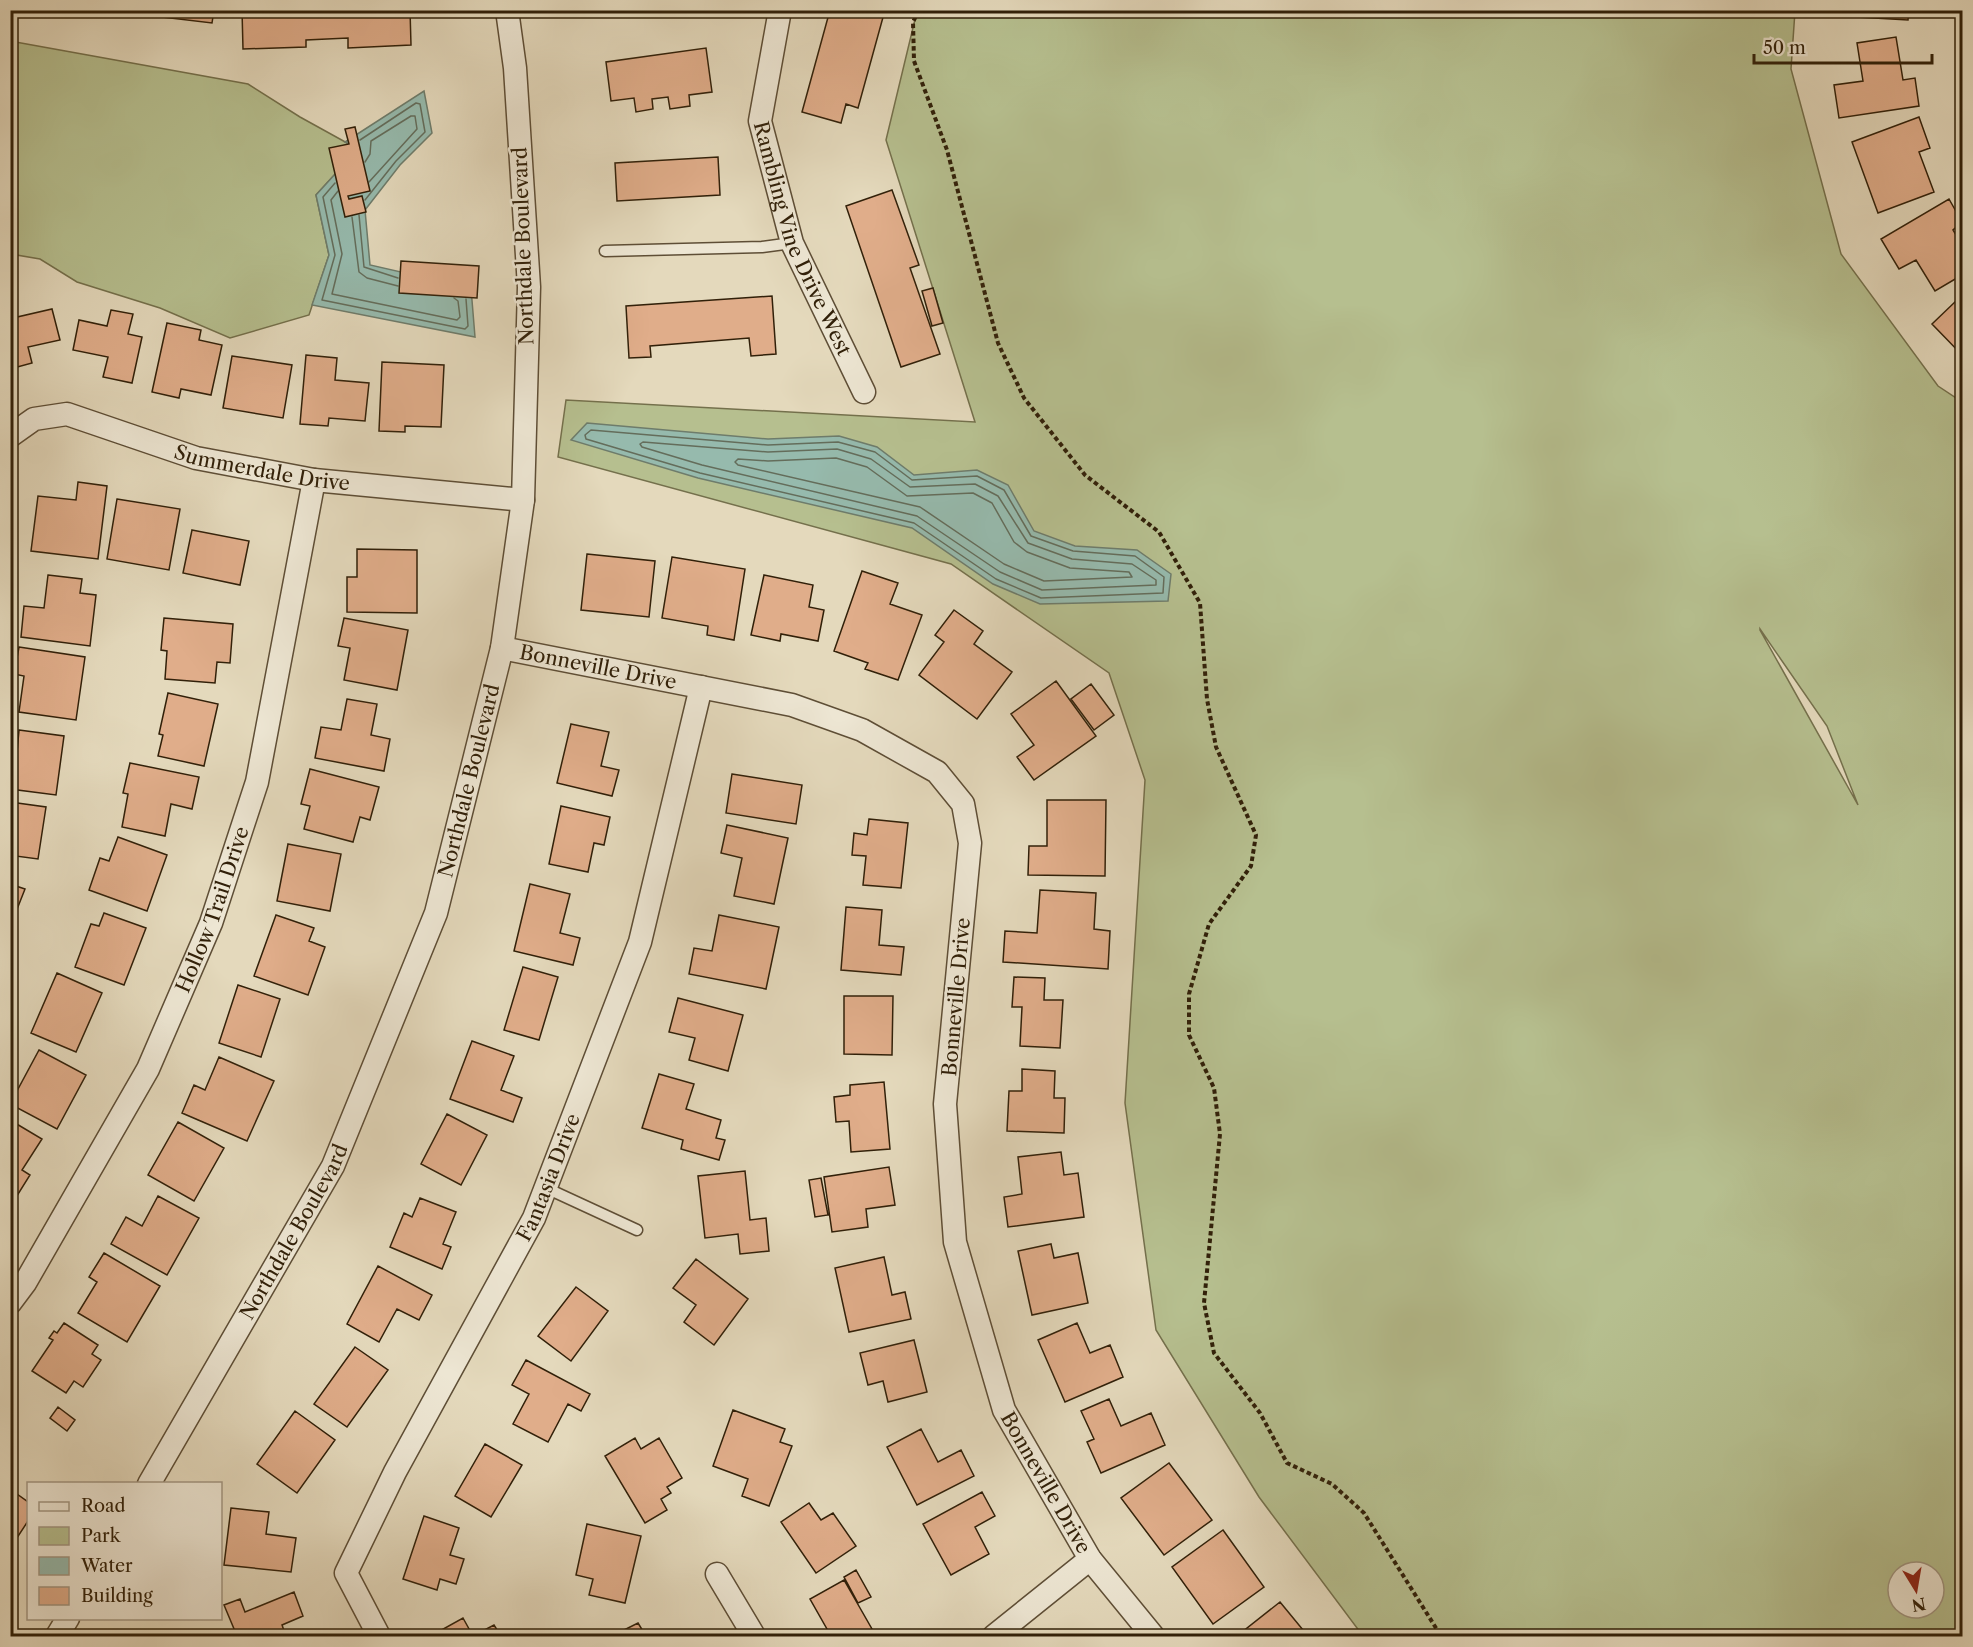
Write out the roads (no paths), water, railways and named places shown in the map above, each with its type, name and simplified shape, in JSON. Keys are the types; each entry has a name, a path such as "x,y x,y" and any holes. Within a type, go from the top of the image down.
{"street":[{"name":"Northdale Boulevard","path":"150,1482 333,1166 436,913 502,648 523,500 529,287 515,68 507,10"},
{"name":"Rambling Vine Drive West","path":"780,10 760,121 792,243 864,392"},
{"name":"Summerdale Drive","path":"10,436 34,418 67,414 196,458 314,480 523,500"},
{"name":"Hollow Trail Drive","path":"10,1303 25,1283 148,1069 211,923 257,782 314,480"},
{"name":"Bonneville Drive","path":"502,648 792,705 862,730 937,772 963,804 970,843 945,1104 955,1242 1004,1410 1090,1559 1153,1636"},
{"name":"Fantasia Drive","path":"379,1636 346,1573 395,1472 534,1218 640,942 701,687"},
{"path":"994,1636 1090,1559"},
{"path":"717,1574 754,1636"},
{"path":"57,1636 67,1620"}],"lane":[{"path":"605,251 762,247 792,243"},
{"path":"546,1188 638,1230"}],"water":[{"path":"424,91 432,133 400,165 365,210 370,265 471,288 475,337 312,305 329,255 316,195 358,149 345,142"},
{"path":"587,423 768,439 839,436 877,447 914,475 977,470 1008,485 1034,531 1075,546 1137,550 1171,574 1168,601 1040,604 993,584 912,528 698,478 571,440"}]}
